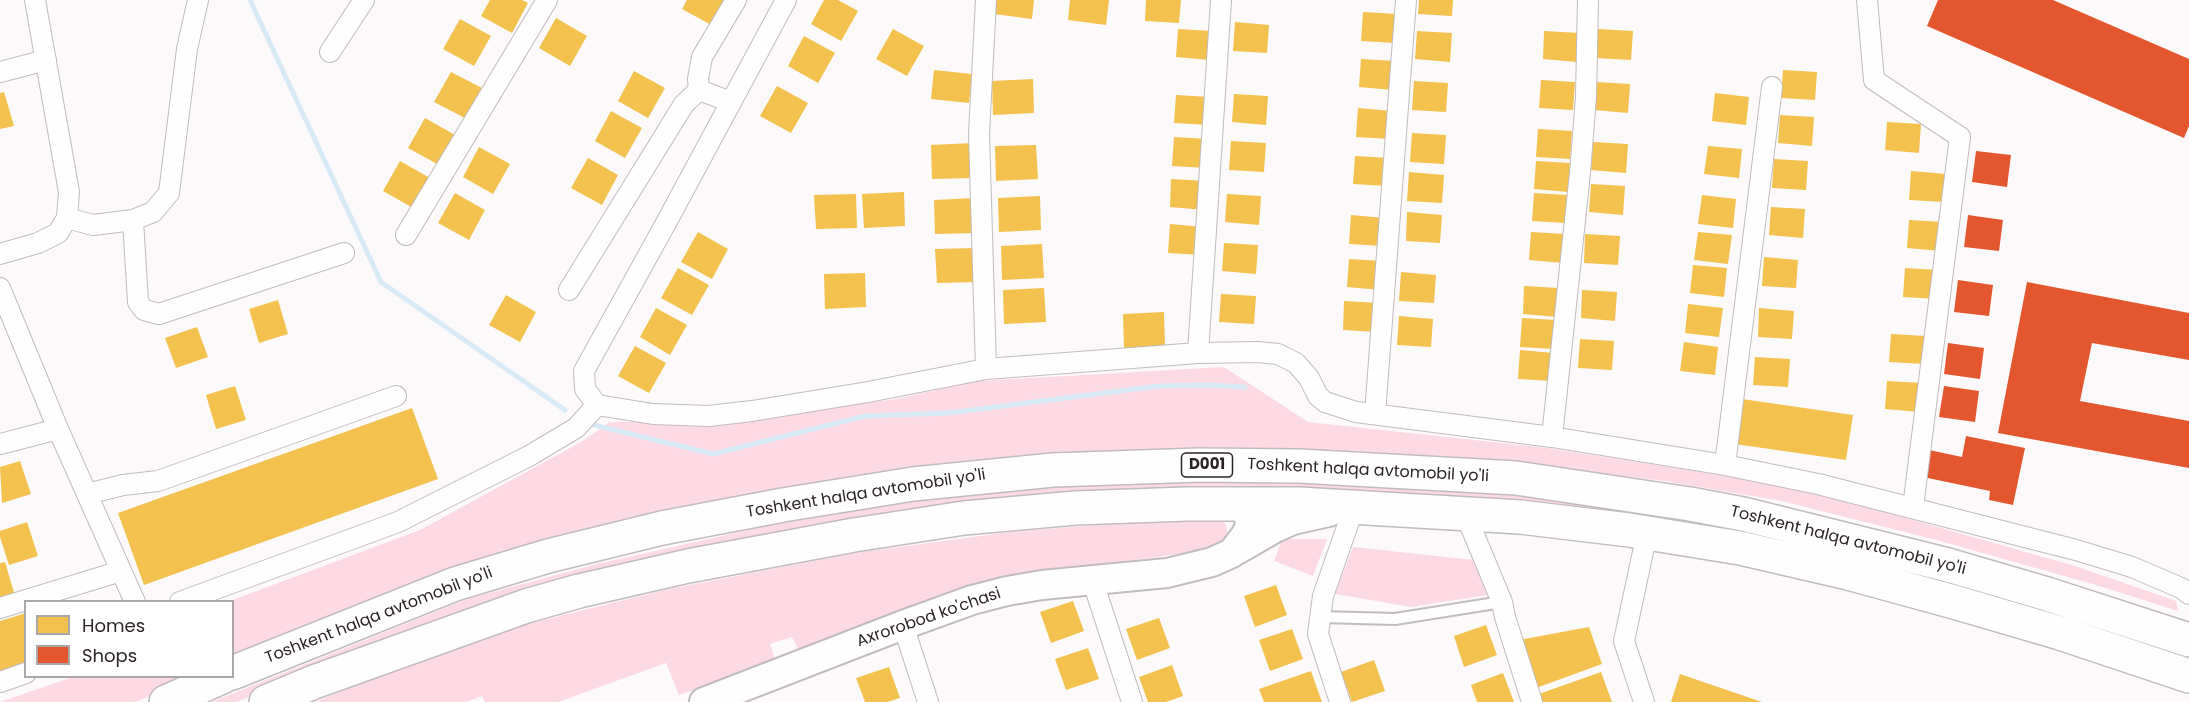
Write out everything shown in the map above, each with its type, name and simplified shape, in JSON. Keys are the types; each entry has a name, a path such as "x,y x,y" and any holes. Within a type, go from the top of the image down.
{"highway":[{"name":"Toshkent halqa avtomobil yo'li","path":"234,672 455,584 548,556 662,528 783,505 960,478 1064,470 1199,465 1299,466 1516,478 1690,504 1743,514 1948,565 2189,640"},
{"name":"Toshkent halqa avtomobil yo'li","path":"266,702 314,682 526,606 579,591 688,566 842,537 964,518 1086,508 1243,504 1354,507 1531,518 1740,548 1848,573 2060,633 2189,676"},
{"path":"165,702 219,678"}],"street":[{"path":"0,254 38,243 58,233 67,218 69,192 35,0"},
{"path":"67,218 93,225 133,220 153,212 169,193 187,49 198,0"},
{"path":"330,52 364,0"},
{"path":"406,235 547,0"},
{"path":"699,90 698,79 702,57 736,0"},
{"path":"786,0 584,371 585,389 597,405 653,414 708,416 868,392 986,369 1198,353 1278,354 1296,363 1304,371 1318,396 1325,402 1356,412 1552,437 1725,465 1818,484 2076,550 2132,567 2186,588"},
{"path":"986,0 979,134 986,369"},
{"path":"1198,353 1221,0"},
{"path":"1375,414 1406,0"},
{"path":"1552,437 1580,173 1586,97 1588,0"},
{"path":"1867,0 1874,80 1960,137 1913,507"},
{"path":"0,72 46,60"},
{"path":"1725,465 1772,87"},
{"path":"699,90 731,102"},
{"path":"569,290 684,104 699,90"},
{"path":"133,220 138,302 144,310 159,314 344,253"},
{"path":"0,288 58,429 134,600"},
{"path":"87,494 123,485 158,481 396,396"},
{"path":"185,600 398,522 529,456 576,428 597,405"},
{"path":"0,444 58,429"},
{"path":"1232,553 1250,527 1250,517 1243,504"},
{"path":"1340,702 1318,634 1323,596 1354,507"},
{"name":"Axrorobod ko'chasi","path":"712,700 972,600 1042,585 1093,582 1167,573 1212,562 1293,520 1354,507"},
{"path":"1465,513 1502,602 1532,702"},
{"path":"1644,702 1624,641 1647,533"},
{"path":"26,600 121,571"},
{"path":"1093,582 1132,702"},
{"path":"0,608 24,601"},
{"path":"903,625 928,702"},
{"path":"0,681 24,674"}],"lane":[{"path":"1320,617 1395,619 1502,602"}],"shaded area":[{"path":"1224,367 1308,422 1548,448 1764,482 1867,507 2075,566 2176,601 2178,611 2096,585 1940,541 1782,501 1664,481 1544,466 1504,462 899,474 234,661 232,600 420,530 581,442 610,422 716,422 896,399 977,381"},
{"path":"1216,478 1526,492 1826,543 2189,651 2189,663 1906,575 1218,490 511,596 468,609 372,646 236,702 212,702 467,599 597,564 771,525 949,496 1128,480"},
{"path":"1220,520 1225,523 1228,534 1223,543 1208,550 1036,573 800,653 792,637 770,644 776,662 679,695 666,663 558,702 485,702 482,696 466,702 316,702 425,656 515,627 669,589 855,553 1010,532 1134,522"},
{"path":"1282,539 1327,539 1313,576 1274,561"},
{"path":"1353,547 1474,560 1487,595 1411,607 1335,594"},
{"path":"70,678 193,678 135,702 0,702"}],"building: Homes":[{"path":"490,0 522,0 528,3 512,33 481,16"},
{"path":"687,0 727,0 713,26 682,9"},
{"path":"824,0 838,0 858,11 841,41 811,24"},
{"path":"996,0 1034,0 1032,19 994,14"},
{"path":"1070,0 1109,0 1106,25 1068,20"},
{"path":"1146,0 1181,0 1179,23 1145,21"},
{"path":"1419,0 1453,0 1452,16 1418,14"},
{"path":"1363,12 1397,14 1395,43 1361,41"},
{"path":"556,18 587,36 570,66 539,48"},
{"path":"460,19 491,36 474,66 443,49"},
{"path":"1235,22 1269,25 1267,53 1233,51"},
{"path":"893,29 924,46 907,76 876,59"},
{"path":"1178,29 1212,31 1210,60 1176,57"},
{"path":"1598,29 1633,31 1631,60 1596,58"},
{"path":"1417,31 1452,33 1450,62 1415,59"},
{"path":"1544,31 1579,33 1577,62 1543,59"},
{"path":"804,36 835,53 818,83 788,66"},
{"path":"1361,59 1395,61 1393,90 1359,87"},
{"path":"934,70 972,74 969,103 931,99"},
{"path":"1783,70 1817,72 1815,100 1781,98"},
{"path":"634,71 665,88 648,118 618,101"},
{"path":"451,72 482,88 465,118 434,102"},
{"path":"1033,79 1034,113 993,115 992,81"},
{"path":"1541,80 1575,82 1573,110 1539,108"},
{"path":"1414,81 1448,83 1446,112 1412,110"},
{"path":"1596,82 1630,84 1628,113 1594,110"},
{"path":"777,86 808,103 791,133 760,116"},
{"path":"4,92 14,126 0,129 0,93"},
{"path":"1715,93 1749,97 1746,125 1712,121"},
{"path":"1234,94 1268,96 1266,125 1232,122"},
{"path":"1176,95 1210,97 1209,125 1174,123"},
{"path":"1358,108 1392,111 1390,139 1356,137"},
{"path":"611,111 642,128 625,158 595,141"},
{"path":"1780,115 1814,117 1812,146 1778,143"},
{"path":"425,118 455,135 439,165 408,148"},
{"path":"1887,122 1921,124 1919,153 1885,150"},
{"path":"1538,129 1572,131 1570,159 1536,157"},
{"path":"1412,133 1446,135 1444,164 1410,162"},
{"path":"1174,137 1209,139 1207,168 1172,166"},
{"path":"1231,141 1266,143 1264,172 1229,170"},
{"path":"1593,142 1628,144 1626,173 1591,170"},
{"path":"972,143 973,178 932,179 931,145"},
{"path":"1036,145 1038,179 996,181 995,146"},
{"path":"1708,146 1742,149 1739,178 1704,174"},
{"path":"479,147 510,164 493,194 463,177"},
{"path":"1355,156 1389,158 1387,186 1353,184"},
{"path":"588,158 618,175 602,205 571,188"},
{"path":"1774,159 1808,161 1806,190 1772,188"},
{"path":"400,161 430,178 413,208 383,191"},
{"path":"1536,161 1570,163 1568,192 1534,189"},
{"path":"1911,171 1946,174 1944,202 1909,200"},
{"path":"1409,172 1444,175 1442,203 1407,201"},
{"path":"1171,179 1206,181 1204,210 1170,207"},
{"path":"1591,184 1625,186 1623,215 1589,212"},
{"path":"904,192 905,226 864,228 862,194"},
{"path":"455,193 485,210 469,240 438,223"},
{"path":"1534,193 1568,195 1566,223 1532,221"},
{"path":"856,194 857,228 816,229 814,195"},
{"path":"1227,194 1261,196 1259,225 1225,222"},
{"path":"1702,195 1736,199 1733,228 1698,224"},
{"path":"1040,196 1041,230 999,232 998,198"},
{"path":"975,198 977,233 935,234 934,200"},
{"path":"1771,207 1805,209 1803,238 1769,235"},
{"path":"1407,212 1442,215 1440,243 1406,241"},
{"path":"1351,215 1385,218 1383,246 1349,244"},
{"path":"1909,220 1943,222 1941,251 1907,248"},
{"path":"1170,224 1204,227 1202,255 1168,253"},
{"path":"698,232 728,249 712,279 681,262"},
{"path":"1531,232 1565,234 1564,263 1529,260"},
{"path":"1698,232 1732,235 1728,264 1694,260"},
{"path":"1585,234 1620,236 1618,265 1584,263"},
{"path":"1224,243 1258,245 1256,274 1222,271"},
{"path":"1042,244 1044,278 1002,280 1001,246"},
{"path":"977,248 978,282 937,283 935,249"},
{"path":"1764,257 1798,260 1796,288 1762,286"},
{"path":"1349,259 1383,261 1381,290 1347,287"},
{"path":"1693,265 1727,268 1724,297 1690,293"},
{"path":"678,268 709,285 692,315 661,298"},
{"path":"1905,268 1939,270 1937,299 1903,297"},
{"path":"1401,272 1436,275 1434,303 1399,301"},
{"path":"865,273 866,307 825,309 824,274"},
{"path":"1524,286 1559,288 1557,317 1523,314"},
{"path":"1044,288 1046,322 1004,324 1003,290"},
{"path":"1582,290 1617,292 1615,321 1581,318"},
{"path":"1221,294 1256,296 1254,324 1219,322"},
{"path":"506,295 536,312 520,342 489,325"},
{"path":"278,300 288,334 259,343 249,309"},
{"path":"1344,301 1379,303 1377,332 1343,330"},
{"path":"1688,304 1723,308 1719,337 1685,333"},
{"path":"656,308 687,325 670,355 640,337"},
{"path":"1759,308 1794,311 1792,339 1758,337"},
{"path":"1164,312 1165,346 1124,348 1123,314"},
{"path":"1399,316 1433,319 1431,347 1397,345"},
{"path":"1522,318 1556,320 1554,349 1520,347"},
{"path":"197,327 208,357 176,368 165,338"},
{"path":"1891,334 1926,336 1924,364 1889,362"},
{"path":"1580,339 1614,341 1612,370 1578,368"},
{"path":"1684,342 1718,347 1715,375 1680,371"},
{"path":"635,346 666,363 649,393 618,376"},
{"path":"1520,350 1554,353 1552,381 1518,379"},
{"path":"1755,357 1790,359 1788,387 1753,385"},
{"path":"1887,381 1922,383 1920,412 1885,409"},
{"path":"235,386 246,420 216,429 206,395"},
{"path":"1742,399 1853,415 1846,460 1735,444"},
{"path":"412,408 438,479 144,585 118,513"},
{"path":"20,461 31,494 2,503 0,467"},
{"path":"27,522 38,556 9,565 0,531"},
{"path":"5,562 15,596 0,600 0,563"},
{"path":"1276,585 1287,615 1255,627 1244,596"},
{"path":"1073,601 1084,631 1051,643 1040,612"},
{"path":"24,614 24,666 0,672 0,621"},
{"path":"1159,618 1170,648 1137,660 1126,629"},
{"path":"1486,625 1497,655 1464,667 1454,636"},
{"path":"1589,627 1602,664 1536,688 1519,640"},
{"path":"1292,629 1303,659 1270,671 1259,640"},
{"path":"1088,648 1099,679 1066,690 1055,659"},
{"path":"1374,660 1385,691 1352,702 1341,672"},
{"path":"1172,665 1183,696 1166,702 1148,702 1139,677"},
{"path":"889,667 900,698 887,702 865,702 856,678"},
{"path":"1311,671 1322,702 1264,702 1259,689"},
{"path":"1601,672 1612,702 1539,702 1536,695"},
{"path":"1503,673 1514,702 1477,702 1471,685"},
{"path":"1680,674 1762,702 1671,702"}],"building: Shops":[{"path":"1938,0 2053,0 2189,59 2189,126 2184,138 1927,26"},
{"path":"1976,151 2011,155 2007,187 1972,182"},
{"path":"1968,215 2003,220 1999,251 1964,247"},
{"path":"1958,280 1993,285 1989,316 1954,312"},
{"path":"2027,282 2189,313 2189,360 2092,343 2080,401 2189,421 2189,468 1998,433"},
{"path":"1948,343 1984,348 1980,379 1944,374"},
{"path":"1944,386 1979,391 1975,422 1939,417"},
{"path":"1966,436 2025,448 2013,505 1989,500 1990,491 1923,477 1929,450 1962,457"}],"waterway":[{"path":"250,0 381,282 565,410"},
{"path":"594,425 713,454 865,416 948,413 1159,386 1245,387"}]}
